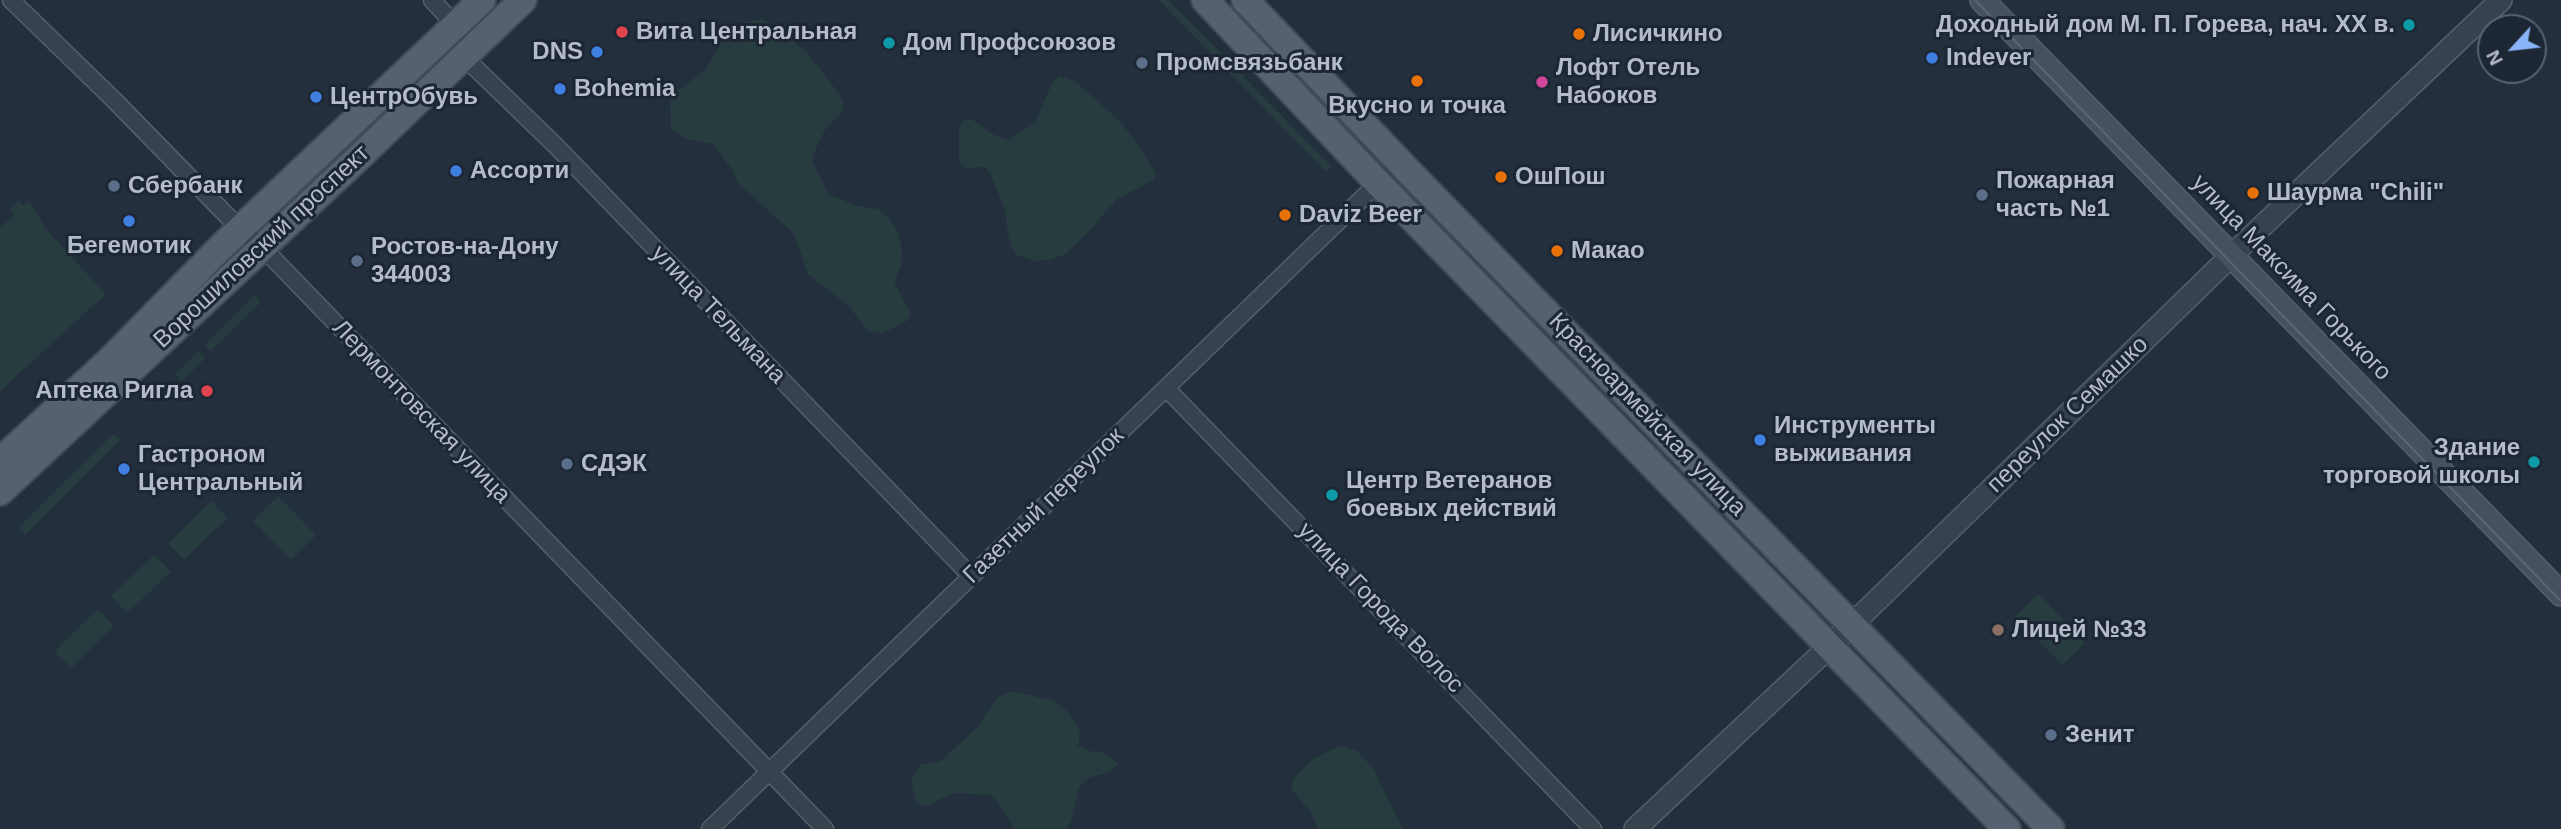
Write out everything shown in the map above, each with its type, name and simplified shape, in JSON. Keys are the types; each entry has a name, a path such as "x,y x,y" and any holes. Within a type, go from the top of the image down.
{"main road":[{"name":"Ворошиловский проспект","path":"0,461 109,361 240,229 482,0"},
{"name":"Ворошиловский проспект","path":"0,492 523,0"},
{"name":"Красноармейская улица","path":"1205,0 1378,183 2007,829"},
{"name":"Красноармейская улица","path":"1245,0 2051,829"},
{"name":"улица Максима Горького","path":"1982,0 2561,594"}],"street":[{"name":"Лермонтовская улица","path":"11,0 114,100 240,229 262,247 825,829"},
{"path":"432,0 456,24"},
{"name":"переулок Семашко","path":"1635,829 1852,625 2232,256 2501,0"},
{"name":"улица Тельмана","path":"463,56 556,146 971,576"},
{"name":"Газетный переулок","path":"710,829 1378,183"},
{"name":"улица Города Волос","path":"1166,388 1593,829"}],"green space":[{"path":"1159,0 1169,0 1331,166 1326,172"},
{"path":"763,19 806,51 840,95 844,107 826,128 815,150 813,162 828,194 858,206 879,209 890,219 897,231 902,262 894,283 911,313 908,320 882,334 868,331 849,306 808,274 794,234 739,184 713,144 686,139 671,128 670,99 705,70 728,32 742,23"},
{"path":"1059,76 1075,81 1120,121 1140,147 1155,172 1155,179 1116,200 1065,254 1050,260 1034,261 1017,255 1010,246 1005,211 990,172 984,167 966,168 959,163 959,129 964,119 973,120 994,135 1008,140 1036,121 1051,85"},
{"path":"18,200 24,206 29,200 45,228 106,294 0,391 0,228 14,215 9,210"},
{"path":"255,295 261,302 211,351 205,345"},
{"path":"199,351 205,358 182,381 175,374"},
{"path":"113,434 120,440 25,535 18,528"},
{"path":"278,496 316,535 291,560 253,521"},
{"path":"211,501 228,518 184,559 168,543"},
{"path":"154,555 171,572 127,613 111,596"},
{"path":"2039,594 2085,643 2062,665 2015,616"},
{"path":"98,609 114,626 71,668 54,651"},
{"path":"1012,691 1054,701 1068,712 1080,732 1078,746 1105,753 1118,764 1111,772 1088,778 1079,788 1067,829 1014,829 991,795 952,793 924,806 915,802 911,779 920,765 941,761 978,726 997,698"},
{"path":"1341,745 1356,750 1373,768 1403,829 1318,829 1311,813 1292,790 1293,779 1313,759"}],"tram line":[{"path":"1975,0 2561,601"}],"place":[{"name":"Доходный дом М. П. Горева, нач. ХХ в.","path":"2409,25"},
{"name":"Вита Центральная","path":"622,32"},
{"name":"Лисичкино","path":"1579,34"},
{"name":"Дом Профсоюзов","path":"889,43"},
{"name":"DNS","path":"597,52"},
{"name":"Indever","path":"1932,58"},
{"name":"Промсвязьбанк","path":"1142,63"},
{"name":"Вкусно и точка","path":"1417,81"},
{"name":"Лофт Отель Набоков","path":"1542,82"},
{"name":"Bohemia","path":"560,89"},
{"name":"ЦентрОбувь","path":"316,97"},
{"name":"Ассорти","path":"456,171"},
{"name":"ОшПош","path":"1501,177"},
{"name":"Сбербанк","path":"114,186"},
{"name":"Шаурма \"Chili\"","path":"2253,193"},
{"name":"Пожарная часть №1","path":"1982,195"},
{"name":"Daviz Beer","path":"1285,215"},
{"name":"Бегeмотик","path":"129,221"},
{"name":"Макао","path":"1557,251"},
{"name":"Ростов-на-Дону 344003","path":"357,261"},
{"name":"Аптека Ригла","path":"207,391"},
{"name":"Инструменты выживания","path":"1760,440"},
{"name":"Здание торговой школы","path":"2534,462"},
{"name":"СДЭК","path":"567,464"},
{"name":"Гастроном Центральный","path":"124,469"},
{"name":"Центр Ветеранов боевых действий","path":"1332,495"},
{"name":"Лицей №33","path":"1998,630"},
{"name":"Зенит","path":"2051,735"}]}
